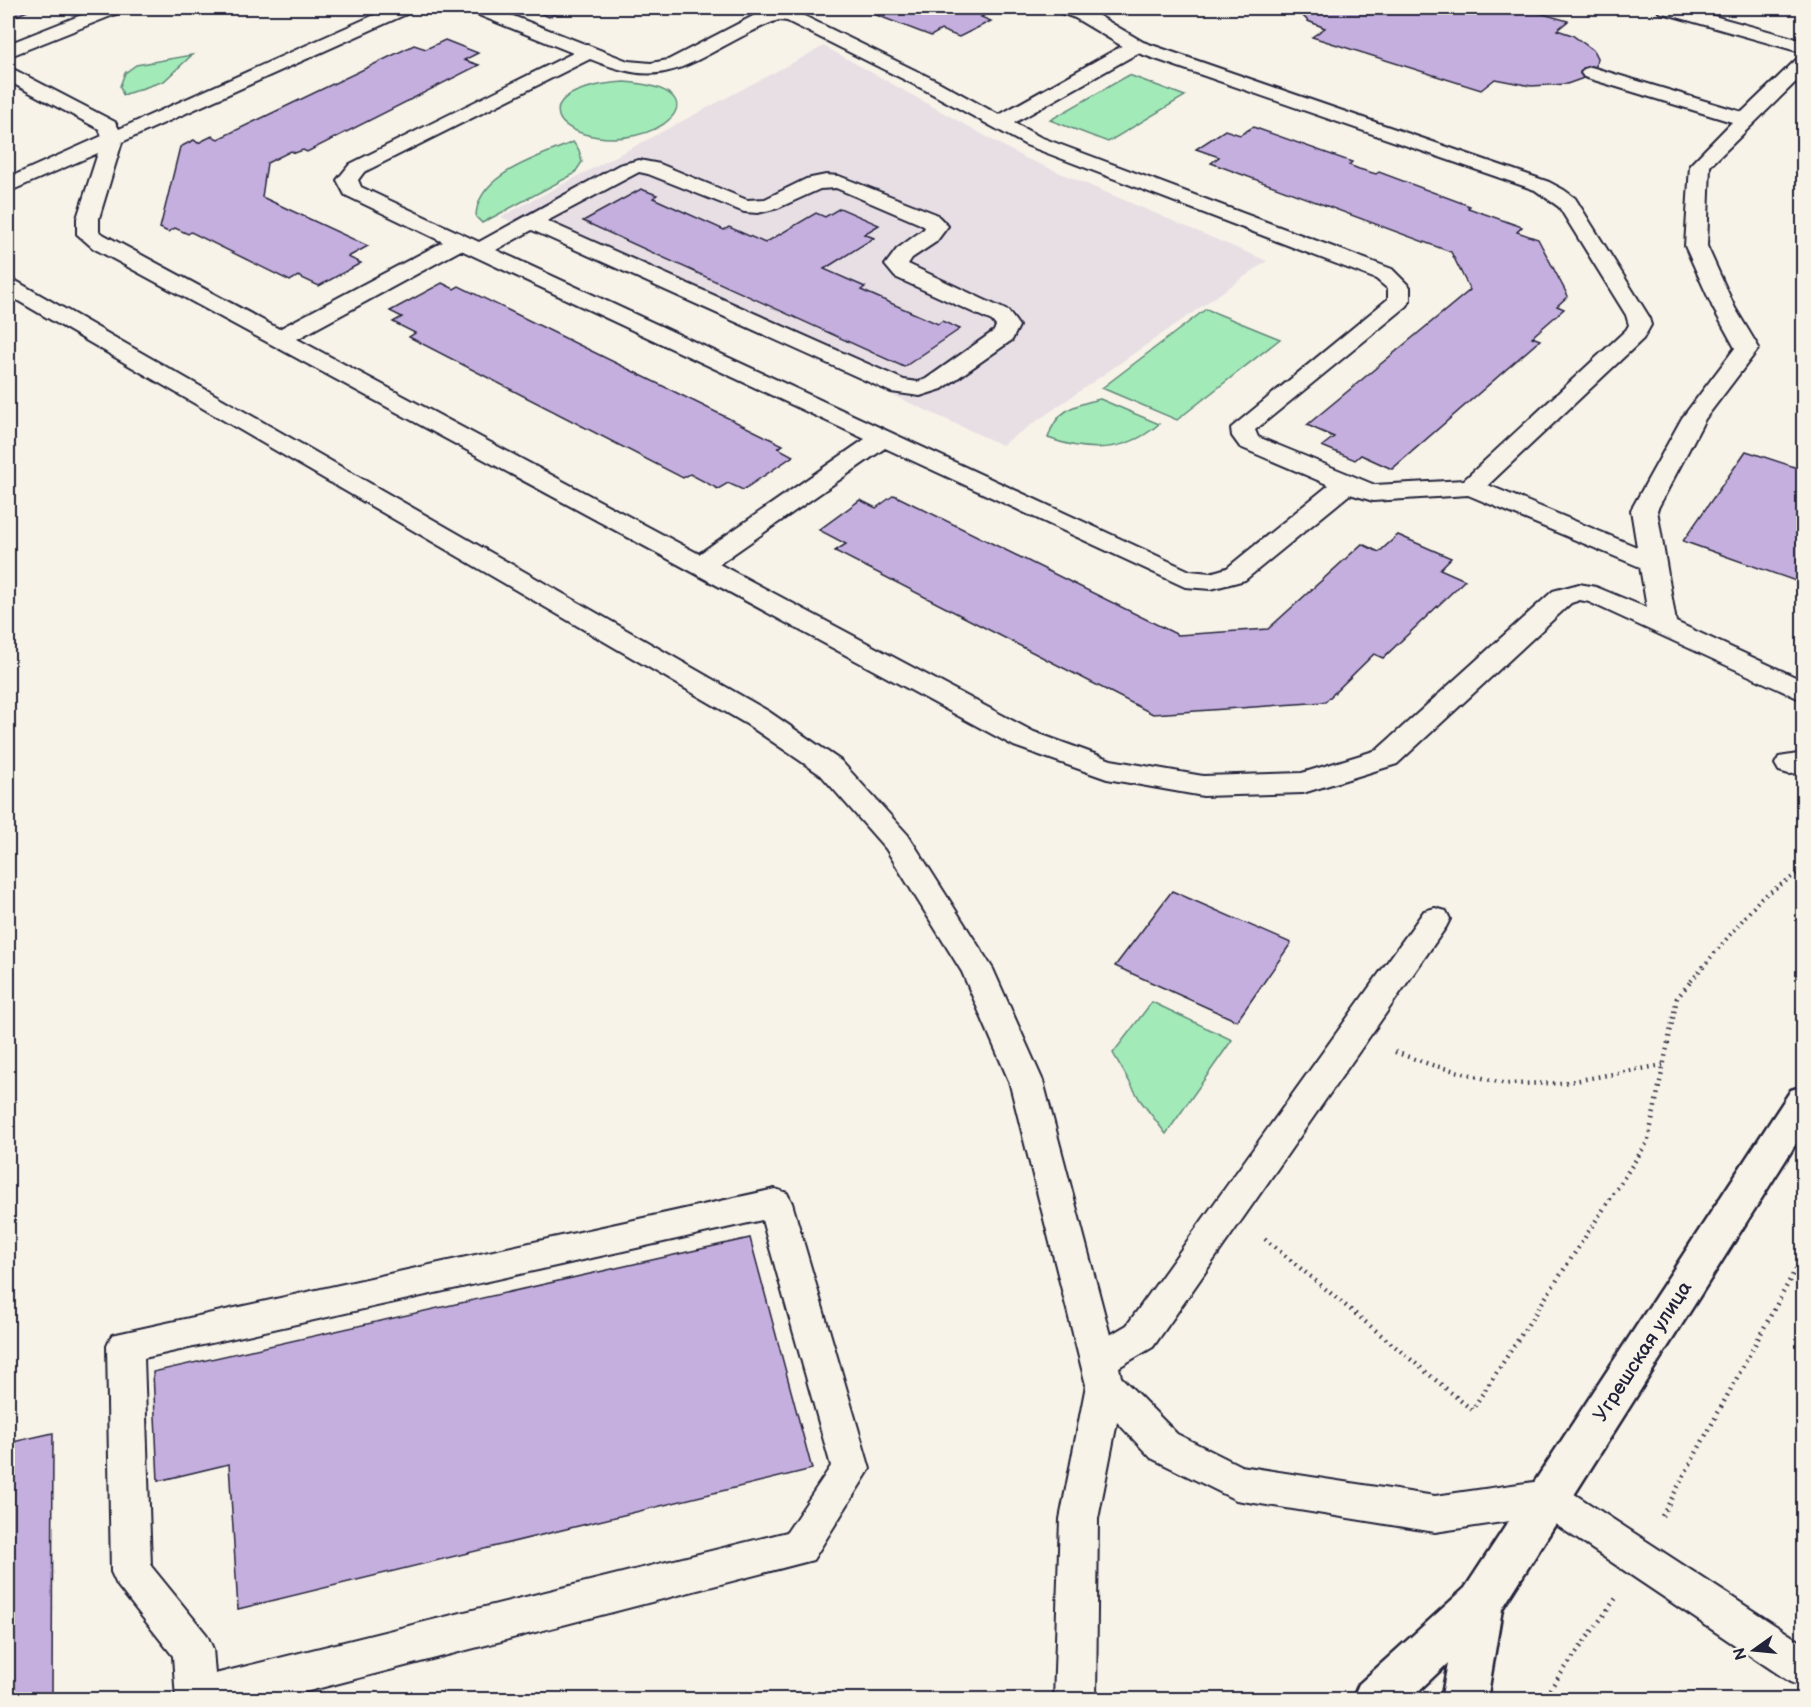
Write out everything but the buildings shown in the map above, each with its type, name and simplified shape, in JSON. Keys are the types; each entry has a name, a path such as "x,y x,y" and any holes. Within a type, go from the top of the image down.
{"main road":[{"name":"Угрешская улица","path":"1375,1700 1481,1603 1803,1100"},
{"name":"Угрешская улица","path":"1464,1700 1481,1603"}],"lane":[{"path":"8,51 114,8"},
{"path":"8,186 404,8"},
{"path":"478,8 624,66 651,69 673,65 764,18 778,14 792,16 1033,141 1384,274 1399,287 1399,301 1243,428 1244,436 1250,442 1346,484 1373,493 1472,488 1653,563"},
{"path":"1065,8 1082,14 1136,46 1542,186 1557,194 1567,203 1637,315 1640,325 1635,334 1472,488"},
{"path":"1666,8 1803,47"},
{"path":"999,123 1136,46"},
{"path":"589,52 357,168 347,180 352,191 1185,579 1210,581 1236,574 1346,484"},
{"path":"1664,627 1644,510 1694,418 1747,348 1696,246 1700,165 1803,63"},
{"path":"1591,73 1746,120"},
{"path":"8,74 108,126 113,139 88,218 88,234 101,243 1024,739 1107,769 1203,786 1303,783 1387,757 1562,597 1579,592 1596,595 1803,692"},
{"path":"279,339 471,246 531,222 626,169 639,166 653,168 744,206 758,208 774,205 813,183 826,180 839,182 928,219 937,226 934,234 899,256 896,265 903,273 1000,316 1008,326 1004,335 934,384 920,389 899,387 531,222"},
{"path":"8,286 748,712 831,768 897,842 977,969 1026,1081 1102,1372 1079,1519 1075,1700"},
{"path":"700,565 883,438"},
{"path":"1102,1372 1140,1336 1435,919"},
{"path":"775,1203 851,1468 799,1547 197,1699 193,1649 131,1572 125,1347 775,1203"},
{"path":"1102,1372 1164,1446 1236,1483 1435,1514 1548,1498 1803,1668"}],"path":[{"path":"1229,1209 1472,1410 1648,1141 1677,998 1761,898 1803,869"},
{"path":"1352,1036 1432,1065 1506,1084 1563,1083 1664,1065"},
{"path":"1542,1700 1642,1560 1662,1516 1803,1254"}],"shaded area":[{"path":"824,46 1023,157 1267,261 1002,445 501,217"}],"green space":[{"path":"192,55 164,81 123,95 120,86 125,73 136,65"},
{"path":"1129,75 1185,96 1108,142 1050,120"},
{"path":"624,82 656,87 672,96 677,107 670,118 656,128 635,135 610,138 580,133 569,128 561,120 559,107 564,99 572,94 594,86"},
{"path":"573,142 579,150 582,162 574,174 482,223 476,217 479,202 498,178 528,161"},
{"path":"1206,309 1280,339 1177,420 1102,388"},
{"path":"1100,399 1159,424 1133,441 1106,448 1078,446 1048,438 1056,421 1067,410"},
{"path":"1152,1002 1232,1040 1166,1134 1140,1100 1113,1053"}]}
